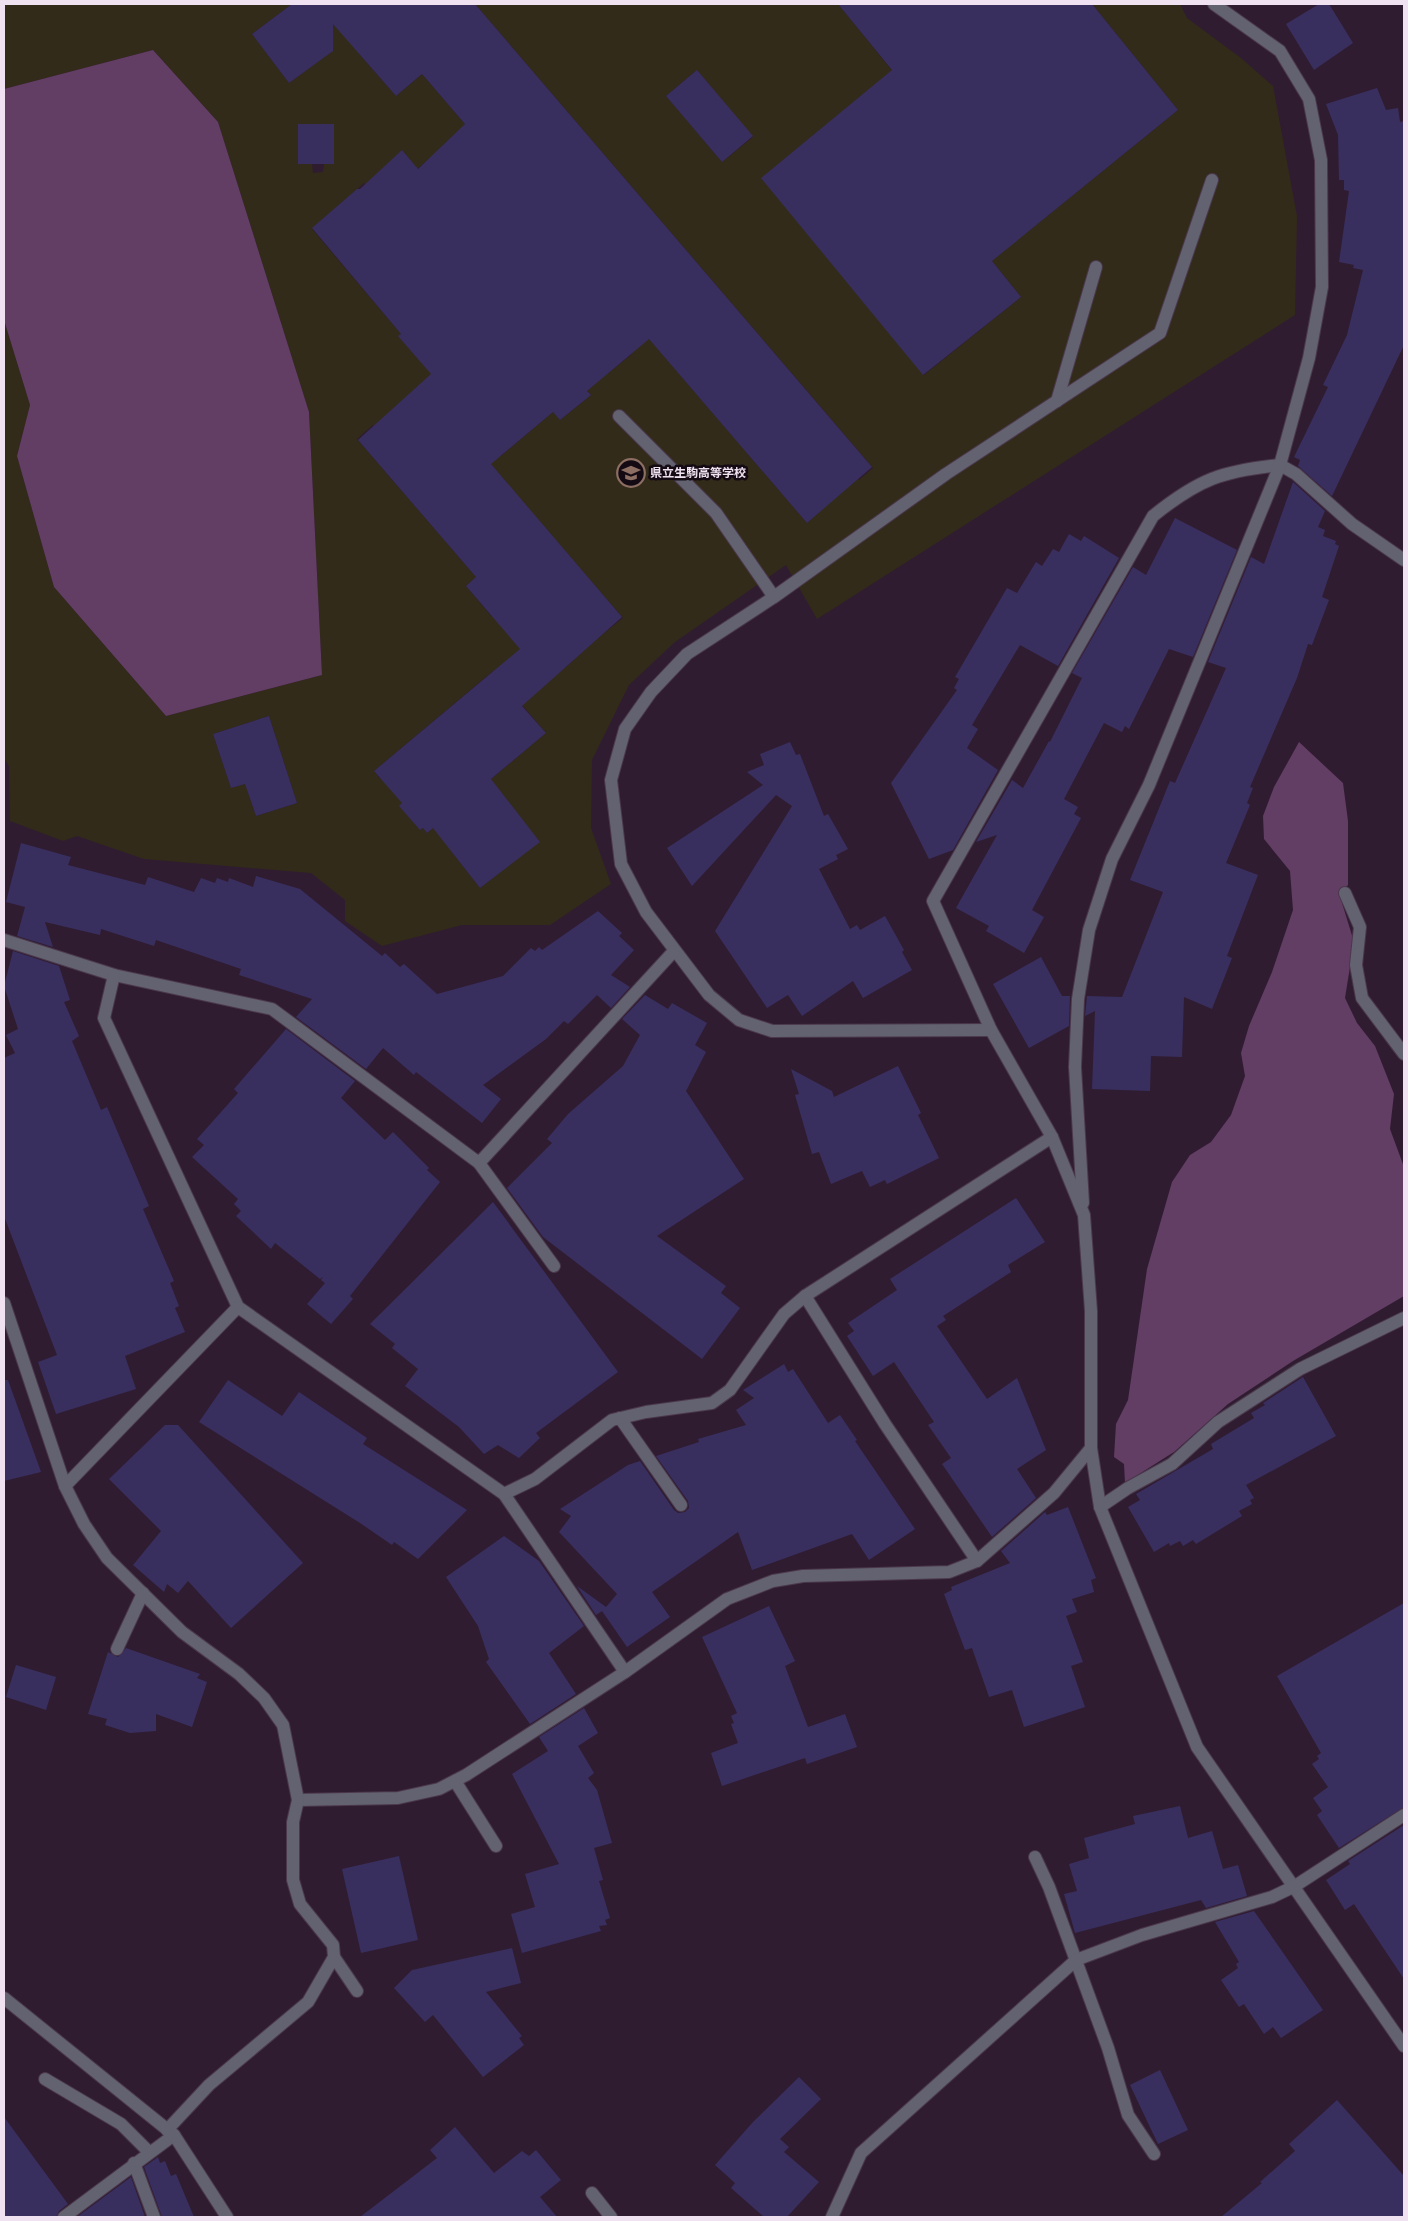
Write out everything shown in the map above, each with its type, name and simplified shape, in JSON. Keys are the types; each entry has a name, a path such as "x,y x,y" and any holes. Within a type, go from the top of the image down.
{"street":[{"path":"1214,4 1280,51 1309,99 1321,160 1322,287 1309,358 1280,464 1149,785 1112,859 1089,930 1078,999 1075,1067 1091,1311 1092,1448 1100,1507 1197,1747 1404,2046"},
{"path":"991,1030 772,1031 739,1020 709,995 646,912 621,864 611,780 625,729 651,692 686,654 774,597 946,474 1160,333 1212,180"},
{"path":"1057,401 1096,268"},
{"path":"619,416 716,513 774,597"},
{"path":"1084,1215 1052,1137 991,1030 933,902 1153,516 1176,497 1201,482 1240,469 1280,464 1296,474 1352,524 1404,560"},
{"path":"1345,893 1360,926 1356,965 1362,998 1404,1054"},
{"path":"4,940 114,975 272,1009 479,1163 554,1266"},
{"path":"479,1163 674,950"},
{"path":"114,975 104,1018 238,1308 504,1494 625,1672"},
{"path":"504,1494 534,1480 612,1420 646,1412 712,1403 730,1390 784,1314 805,1296 1052,1137"},
{"path":"805,1296 885,1424 977,1561"},
{"path":"4,1303 65,1486 84,1524 108,1558 182,1632 239,1674 264,1698 283,1725 298,1800 293,1822 293,1880 300,1904 333,1945 334,1957 357,1991"},
{"path":"65,1486 238,1308"},
{"path":"1100,1507 1128,1488 1172,1464 1218,1422 1300,1369 1404,1318"},
{"path":"620,1418 681,1505"},
{"path":"298,1800 398,1798 439,1789 455,1781 625,1672 727,1599 773,1581 803,1576 949,1572 977,1561 1054,1493 1092,1448"},
{"path":"117,1649 143,1593"},
{"path":"455,1781 496,1846"},
{"path":"832,2217 861,2153 1076,1960 1142,1935 1272,1897 1295,1886 1404,1815"},
{"path":"1035,1857 1049,1887 1108,2048 1128,2115 1154,2154"},
{"path":"64,2217 149,2152 170,2133 209,2085 308,2002 334,1957"},
{"path":"4,1998 170,2133 227,2217"},
{"path":"45,2080 121,2124 149,2152"},
{"path":"134,2163 154,2217"},
{"path":"592,2193 611,2217"}],"shaded area":[{"name":"県立生駒高等学校","path":"4,4 292,4 252,34 289,83 331,52 295,4 361,4 386,32 360,55 396,96 422,74 807,523 856,478 859,480 873,468 475,4 838,4 1025,234 1178,110 1092,4 1180,4 1187,18 1241,58 1273,86 1297,216 1295,315 817,619 786,565 675,642 629,685 592,760 591,828 611,884 550,925 462,925 382,946 345,921 345,900 311,873 144,859 77,836 63,841 10,821 9,766 4,758 4,320 30,405 17,456 54,587 166,716 322,675 309,412 218,122 153,50 4,89","holes":["697,70 753,137 722,162 666,96","860,97 1021,297 924,375 762,178","298,124 334,124 334,164 324,164 323,172 313,173 312,164 298,164","450,139 459,149 447,160 438,150","402,150 416,167 403,178 389,163","431,157 486,221 458,245 403,181","364,183 472,310 421,354 418,351 414,354 399,336 401,334 312,229","538,229 559,254 506,299 485,274","480,232 499,253 480,270 461,249","560,254 578,275 557,294 541,276 550,268 548,265","592,273 641,331 632,339 634,342 627,348 632,354 607,374 603,370 582,389 560,364 534,385 555,410 501,456 480,431 470,439 458,424 467,416 426,367 479,322 520,370 546,348 526,324 580,279 582,282","535,276 552,297 544,304 526,284","524,324 543,348 520,368 500,344","560,365 581,391 585,388 591,395 560,420 554,413 556,410 536,385","421,384 623,618 573,658 574,660 559,673 502,607 491,616 466,586 476,577 357,439 373,425 376,428 408,399 406,397","493,671 546,733 427,833 423,828 420,830 400,806 405,798 386,774 380,779 374,771","269,716 297,803 256,816 245,784 231,788 213,734","522,820 539,841 480,888 451,851 483,825 495,840"]},
{"path":"153,50 218,122 309,412 322,675 166,716 54,587 17,456 30,405 4,320 4,89"},
{"path":"1299,742 1343,783 1348,821 1348,885 1339,893 1354,942 1345,998 1357,1023 1375,1046 1394,1094 1390,1129 1404,1167 1404,1296 1293,1361 1228,1404 1174,1452 1125,1483 1124,1464 1114,1457 1116,1424 1128,1400 1147,1269 1172,1182 1190,1155 1211,1142 1231,1115 1245,1076 1241,1053 1249,1026 1272,972 1293,910 1290,871 1264,839 1263,816 1274,787"}],"building":[{"path":"292,4 475,4 872,467 807,523 649,339 587,391 591,395 560,420 553,412 491,464 622,617 522,706 546,733 491,779 540,842 480,888 433,828 427,833 423,828 420,830 399,806 402,803 374,771 520,649 466,586 476,577 358,440 431,374 398,336 401,334 312,228 357,189 360,189 402,150 418,169 465,124 422,74 396,96 333,24 333,51 289,83 252,34"},
{"path":"838,4 1092,4 1178,110 992,261 1021,297 923,375 761,178 892,70"},
{"path":"1319,4 1329,4 1353,43 1314,70 1286,24"},
{"path":"697,70 753,136 722,162 666,96"},
{"path":"1377,88 1386,110 1398,108 1400,122 1404,121 1404,345 1332,496 1298,466 1300,460 1294,457 1328,387 1323,385 1347,335 1363,270 1353,268 1354,265 1339,262 1349,191 1344,190 1344,180 1339,180 1338,135 1326,104"},
{"path":"298,124 334,124 334,164 298,164"},
{"path":"1293,482 1325,511 1318,527 1325,530 1323,536 1336,541 1335,544 1339,546 1322,597 1329,600 1312,645 1308,644 1297,678 1250,787 1253,788 1247,803 1250,805 1226,863 1258,875 1227,956 1232,958 1212,1009 1184,997 1182,1057 1151,1056 1150,1091 1092,1089 1095,1011 1085,1016 1087,996 1122,997 1163,892 1130,880 1170,781 1175,783 1226,668 1208,662 1251,557 1264,564"},
{"path":"1175,518 1237,550 1193,657 1169,649 1129,729 1125,726 1122,732 1104,723 1064,799 1078,807 1074,814 1081,818 1032,910 1044,917 1024,953 986,931 989,926 956,908 997,835 976,842 1012,780 1023,788 1050,742 1082,678 1072,673 1133,567 1146,575"},
{"path":"1069,534 1081,541 1084,536 1119,558 1058,666 1020,645 972,725 978,729 967,748 998,770 953,850 929,859 891,783 957,690 954,688 959,679 955,677 1007,588 1017,593 1036,562 1042,566 1053,549 1059,552"},
{"path":"269,716 297,803 256,816 245,784 231,788 213,734"},
{"path":"790,742 796,755 800,754 824,816 828,814 848,849 836,855 838,859 819,869 850,929 857,925 860,930 885,916 904,950 902,952 912,970 863,998 853,981 802,1016 788,995 767,1008 715,931 792,806 776,795 692,886 667,848 763,785 747,772 764,765 760,754"},
{"path":"21,843 71,857 68,865 145,885 148,877 194,892 201,878 215,883 217,878 228,882 229,878 253,887 256,876 300,889 382,956 385,953 400,967 404,964 437,994 503,976 531,948 535,951 539,947 542,950 598,911 622,933 619,936 634,950 611,975 630,987 611,1008 597,995 568,1024 564,1021 546,1039 483,1085 501,1099 482,1123 416,1072 414,1075 383,1048 366,1069 296,1017 312,999 239,975 241,969 156,940 154,946 101,929 100,935 45,922 53,947 17,936 25,907 6,902"},
{"path":"13,951 59,966 70,1000 64,1002 79,1036 72,1041 101,1110 107,1107 149,1206 143,1209 174,1281 170,1283 179,1306 175,1308 185,1332 125,1356 136,1389 56,1414 38,1362 57,1355 4,1216 4,1058 15,1053 6,1035 18,1029 4,986"},
{"path":"1041,957 1062,996 1070,996 1069,1026 1029,1048 993,984"},
{"path":"645,995 668,1009 672,1003 707,1023 695,1045 706,1052 686,1091 744,1179 657,1236 726,1286 721,1293 740,1308 702,1359 543,1237 507,1188 552,1143 547,1139 568,1114 623,1066 640,1035 622,1019"},
{"path":"286,1029 355,1081 341,1098 385,1140 393,1132 429,1168 427,1170 440,1182 350,1296 353,1299 331,1324 307,1304 325,1283 321,1280 323,1277 320,1279 275,1243 271,1249 236,1216 241,1211 234,1204 238,1199 192,1157 204,1145 197,1139 238,1093 234,1089"},
{"path":"898,1066 921,1113 918,1115 939,1158 887,1184 885,1180 870,1187 862,1171 831,1184 819,1152 812,1154 795,1095 799,1094 791,1069 832,1091 834,1097"},
{"path":"1016,1198 1045,1242 1008,1265 1011,1272 943,1316 946,1320 937,1326 987,1399 1017,1378 1046,1450 1017,1469 1036,1498 992,1537 942,1464 951,1458 928,1425 934,1422 894,1362 873,1376 847,1336 854,1331 848,1323 897,1290 890,1279"},
{"path":"493,1202 618,1372 536,1433 540,1438 519,1458 498,1445 484,1454 459,1427 405,1386 418,1369 392,1348 395,1344 370,1324"},
{"path":"784,1364 788,1372 793,1369 828,1423 840,1415 857,1440 855,1441 915,1529 869,1560 852,1534 752,1570 738,1532 652,1592 670,1617 627,1647 602,1611 596,1615 577,1586 606,1607 617,1594 559,1532 571,1516 560,1509 628,1465 640,1461 674,1510 678,1513 685,1512 689,1508 688,1501 656,1456 699,1442 698,1439 746,1425 736,1410 754,1398 743,1390"},
{"path":"1303,1377 1336,1436 1246,1485 1254,1498 1250,1500 1252,1504 1239,1511 1242,1516 1196,1544 1193,1540 1183,1546 1180,1541 1170,1546 1169,1543 1154,1552 1128,1507 1140,1500 1136,1494 1213,1449 1211,1444 1254,1418 1251,1413"},
{"path":"4,1380 8,1380 41,1472 4,1481"},
{"path":"228,1380 282,1416 299,1392 367,1438 363,1444 467,1510 418,1559 394,1542 392,1545 199,1422"},
{"path":"165,1425 178,1425 303,1563 231,1628 188,1581 178,1593 167,1584 164,1592 133,1565 161,1531 109,1479"},
{"path":"1068,1507 1096,1578 1091,1580 1094,1592 1072,1599 1077,1612 1066,1616 1083,1662 1071,1666 1085,1707 1024,1727 1012,1690 989,1697 972,1648 965,1650 944,1594 952,1590 951,1587 1010,1563 1001,1551 1045,1512 1047,1515"},
{"path":"504,1536 539,1561 584,1626 549,1653 576,1694 530,1724 486,1662 489,1659 478,1626 446,1577"},
{"path":"1404,1603 1404,1807 1339,1848 1317,1815 1322,1811 1313,1798 1328,1787 1312,1764 1319,1759 1317,1756 1321,1753 1277,1676"},
{"path":"769,1606 795,1661 785,1666 808,1727 845,1714 857,1747 807,1764 805,1758 722,1786 711,1753 738,1743 731,1724 734,1723 731,1716 737,1713 702,1637"},
{"path":"126,1648 200,1674 197,1678 207,1682 192,1727 156,1714 156,1731 130,1733 105,1725 107,1719 88,1714 108,1652 118,1657"},
{"path":"16,1665 56,1677 46,1710 6,1697"},
{"path":"584,1708 598,1733 578,1746 594,1773 588,1778 597,1790 612,1843 594,1848 603,1880 599,1881 610,1918 605,1920 607,1925 599,1926 601,1931 522,1953 511,1914 535,1907 525,1874 559,1864 512,1774 548,1751 539,1737"},
{"path":"1180,1806 1188,1838 1212,1831 1223,1869 1238,1865 1247,1896 1206,1908 1201,1900 1075,1933 1064,1894 1077,1891 1069,1864 1089,1858 1084,1838 1135,1824 1133,1816"},
{"path":"1404,1825 1404,1979 1354,1904 1345,1910 1326,1880 1350,1864 1348,1861"},
{"path":"399,1856 418,1940 361,1953 342,1869"},
{"path":"1254,1911 1323,2010 1281,2038 1273,2027 1264,2034 1244,2004 1239,2007 1221,1980 1238,1968 1236,1964 1239,1962 1215,1922"},
{"path":"512,1948 521,1983 486,1992 522,2036 519,2038 524,2045 483,2077 433,2015 425,2022 394,1988 412,1970"},
{"path":"1160,2070 1188,2130 1158,2144 1130,2085"},
{"path":"799,2077 821,2099 780,2139 789,2147 784,2152 819,2182 787,2217 764,2217 731,2188 735,2183 715,2165 753,2122"},
{"path":"1337,2100 1404,2176 1404,2217 1221,2217 1262,2183 1260,2182 1295,2151 1289,2144"},
{"path":"4,2117 68,2204 59,2211 56,2217 4,2217"},
{"path":"455,2127 494,2173 522,2151 529,2156 536,2150 561,2180 540,2197 557,2217 360,2217 437,2158 430,2150"},
{"path":"158,2157 160,2163 165,2161 171,2176 176,2174 194,2217 162,2217 144,2167"},
{"path":"131,2177 145,2217 77,2217"}],"place":[{"name":"県立生駒高等学校","path":"631,473"}]}
